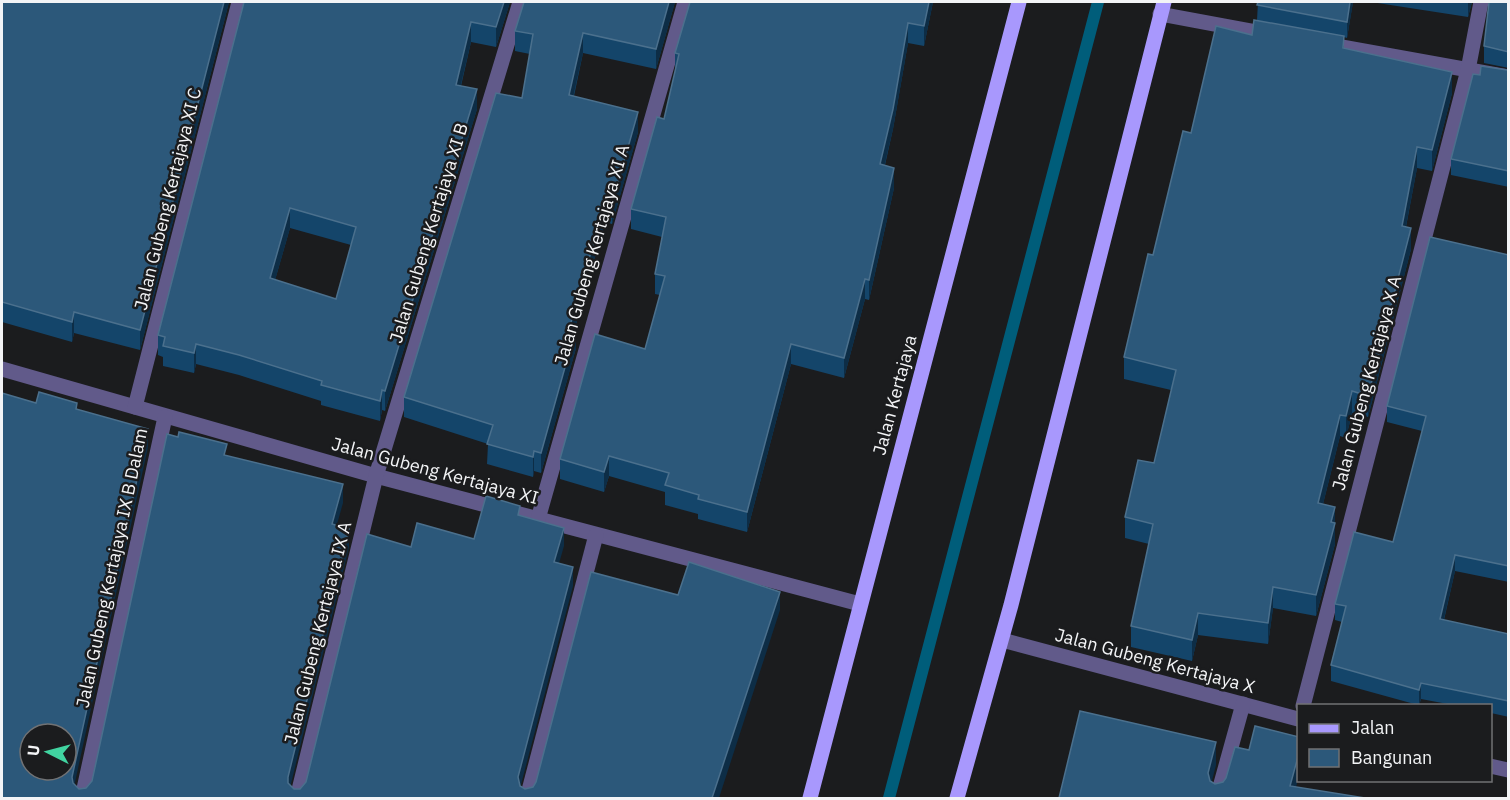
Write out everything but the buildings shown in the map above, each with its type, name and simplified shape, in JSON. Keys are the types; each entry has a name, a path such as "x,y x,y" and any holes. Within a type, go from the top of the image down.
{"main road":[{"name":"Jalan Kertajaya","path":"810,798 1019,2"},
{"path":"957,798 1002,640 1162,8"}],"street":[{"name":"Jalan Gubeng Kertajaya XI C","path":"135,407 239,2"},
{"name":"Jalan Gubeng Kertajaya XI B","path":"376,476 520,2"},
{"name":"Jalan Gubeng Kertajaya XI A","path":"538,519 685,2"},
{"name":"Jalan Gubeng Kertajaya X A","path":"1304,704 1468,70 1480,2"},
{"path":"1162,8 1286,37"},
{"path":"1308,41 1509,78"},
{"name":"Jalan Gubeng Kertajaya XI","path":"2,369 376,476 860,604"},
{"name":"Jalan Gubeng Kertajaya IX B Dalam","path":"82,798 165,417"},
{"name":"Jalan Gubeng Kertajaya IX A","path":"297,798 376,476"},
{"path":"527,798 596,536"},
{"name":"Jalan Gubeng Kertajaya X","path":"1002,640 1297,718"},
{"path":"1217,798 1243,704"},
{"path":"1492,766 1509,770"}],"waterway":[{"path":"889,798 1098,2"}]}
